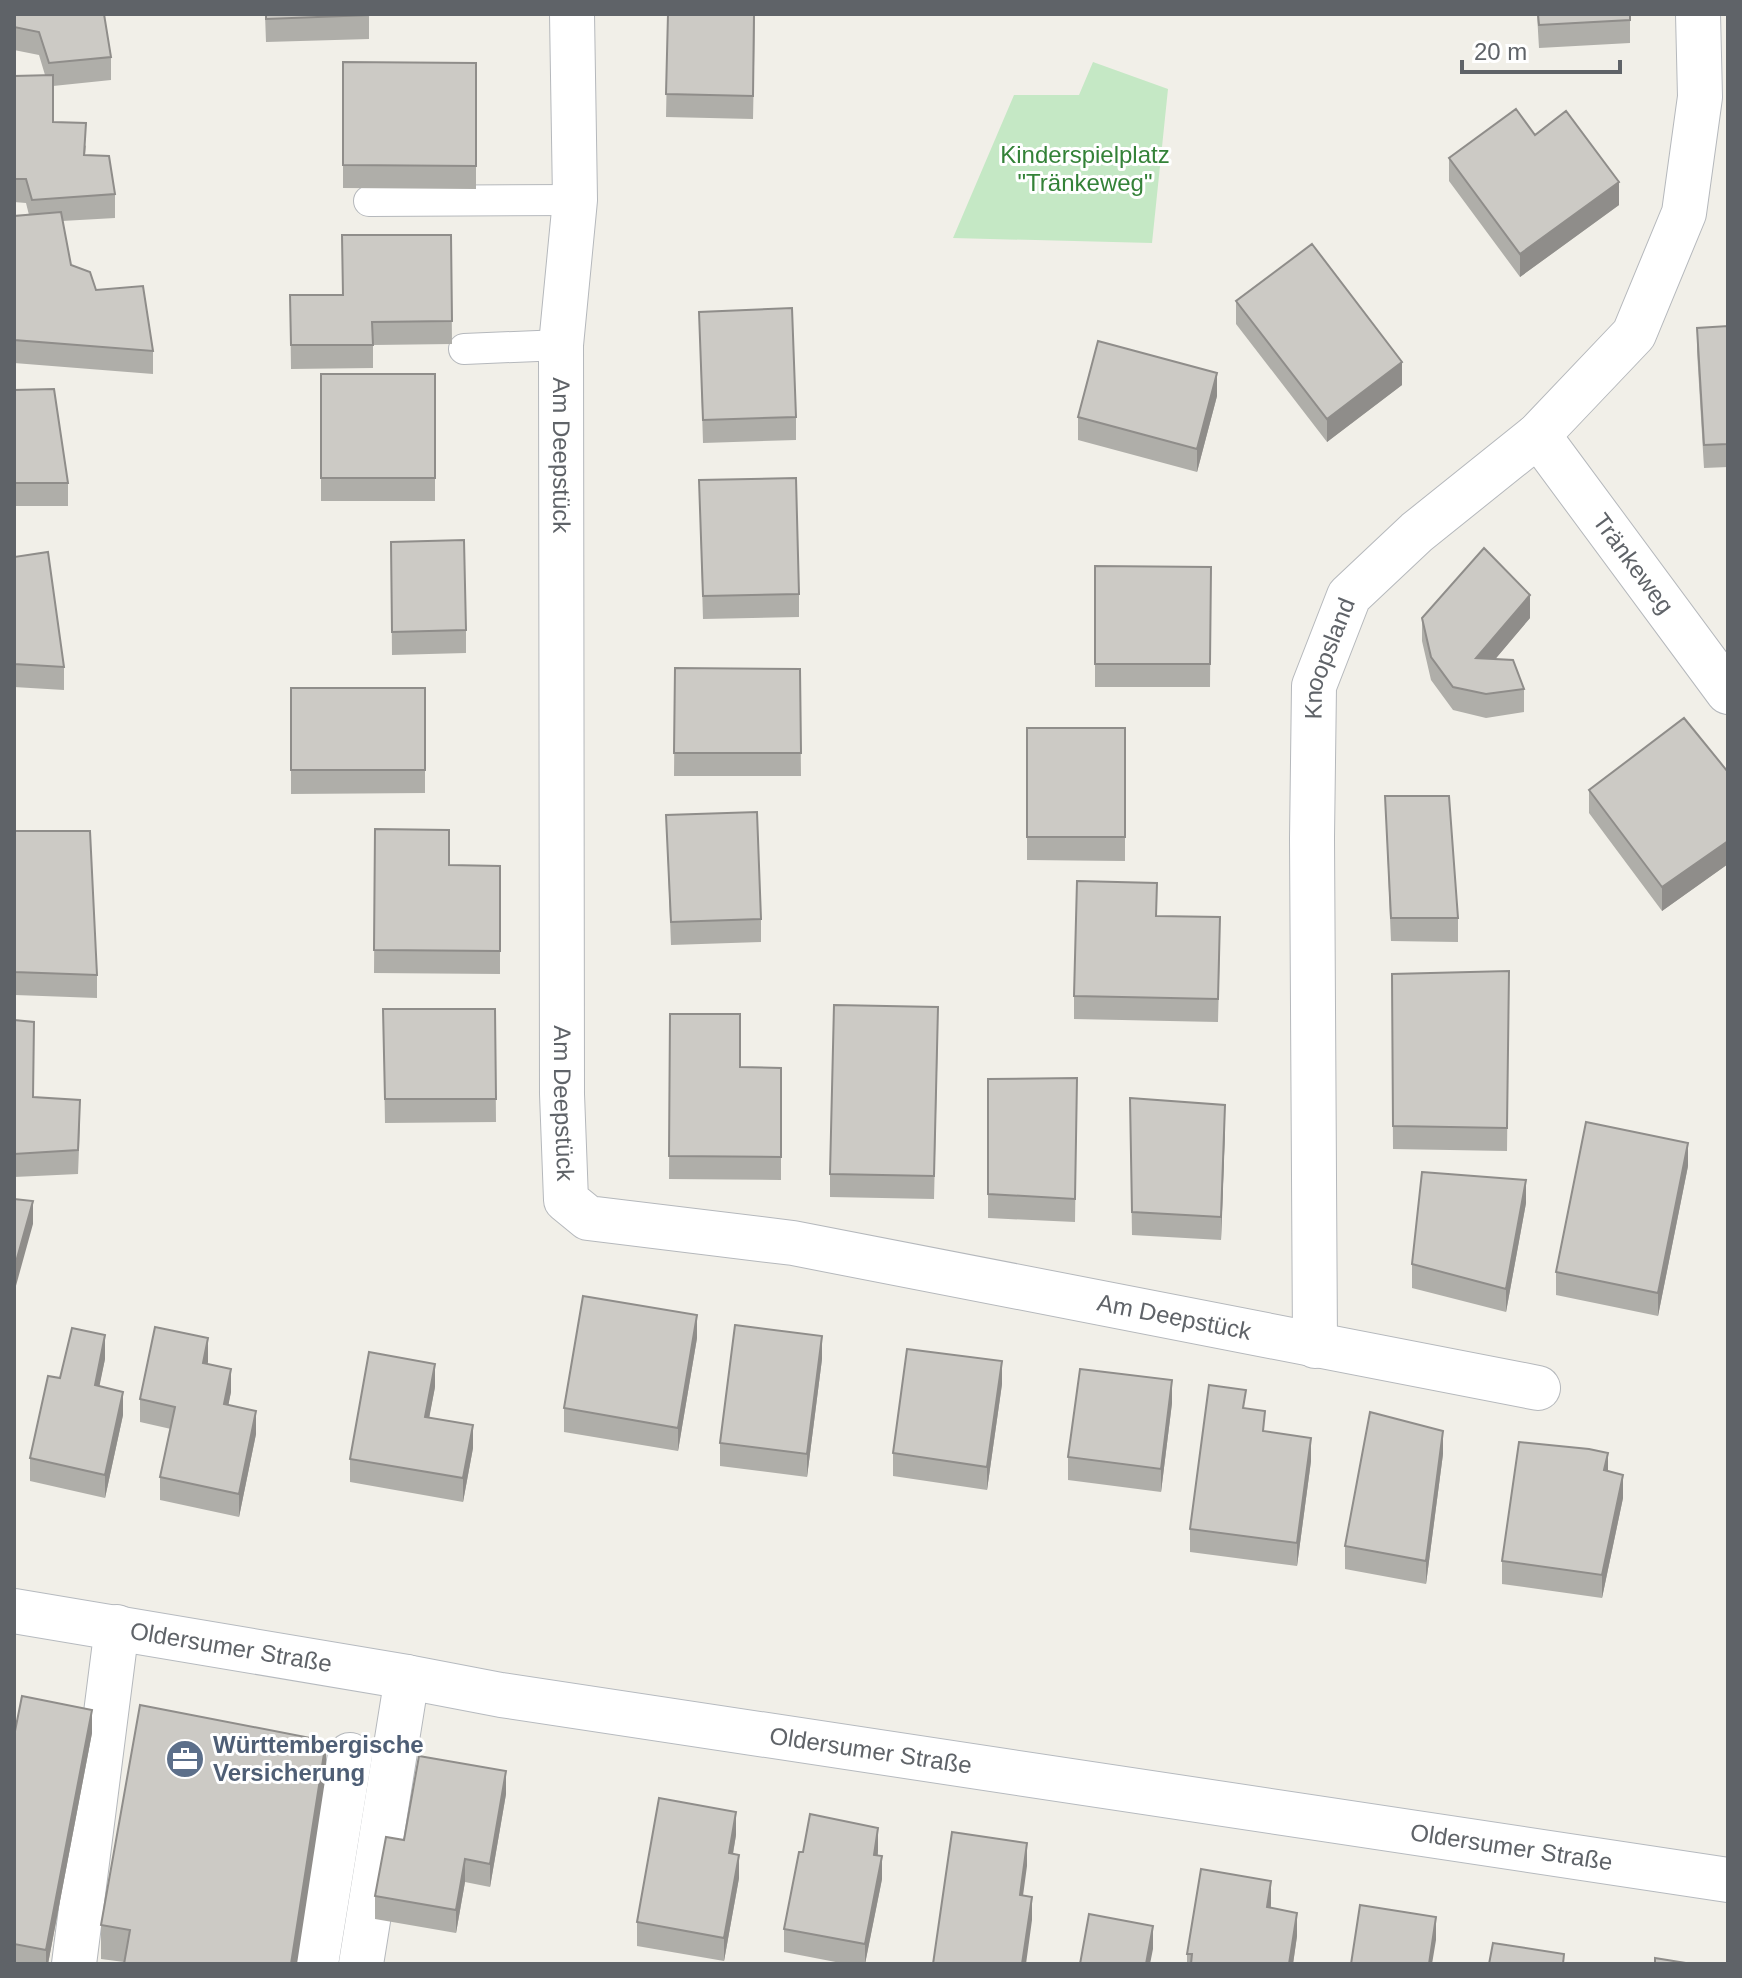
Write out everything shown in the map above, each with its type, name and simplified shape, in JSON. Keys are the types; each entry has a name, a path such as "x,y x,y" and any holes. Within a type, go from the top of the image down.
{"street":[{"name":"Am Deepstück","path":"572,14 575,200 561,345 562,1094 566,1200 588,1218 793,1243 1538,1388"},
{"name":"Knoopsland","path":"1315,1346 1314,686 1349,596 1417,532 1538,435 1634,334 1684,213 1700,97 1698,14"},
{"name":"Tränkeweg","path":"1538,435 1728,692"},
{"name":"Oldersumer Straße","path":"14,1611 517,1697 1728,1880"},
{"path":"74,1964 117,1627"},
{"path":"361,1964 407,1677"},
{"path":"316,1964 350,1755"}],"lane":[{"path":"369,201 575,200"},
{"path":"464,349 561,345"}],"green space":[{"name":"Kinderspielplatz \"Tränkeweg\"","path":"1093,62 1168,89 1152,243 953,238 1014,95 1079,95"}],"building":[{"path":"14,14 104,14 111,57 49,63 39,32 14,27"},
{"path":"266,14 369,14 369,15 266,19"},
{"path":"668,14 754,14 753,96 666,94"},
{"path":"1538,14 1630,14 1630,20 1539,25"},
{"path":"343,62 476,63 476,166 343,165"},
{"path":"53,75 53,122 86,123 84,155 109,156 115,194 32,200 26,179 14,179 14,76"},
{"path":"1516,109 1535,135 1566,111 1619,182 1520,254 1449,158"},
{"path":"61,212 71,265 90,272 96,290 143,286 153,351 14,340 14,216"},
{"path":"342,235 451,235 452,321 372,322 373,345 291,345 290,295 343,295"},
{"path":"1312,244 1402,362 1327,419 1236,301"},
{"path":"792,308 796,417 703,420 699,312"},
{"path":"1728,326 1728,444 1704,445 1697,328"},
{"path":"1098,341 1217,373 1197,449 1078,417"},
{"path":"321,374 435,374 435,478 321,478"},
{"path":"54,389 68,483 14,483 14,390"},
{"path":"796,478 799,594 703,596 699,480"},
{"path":"464,540 466,630 392,632 391,542"},
{"path":"1484,548 1530,595 1476,658 1513,660 1524,689 1486,694 1453,687 1431,657 1422,618"},
{"path":"48,552 64,667 14,664 14,557"},
{"path":"1095,566 1211,567 1210,664 1095,664"},
{"path":"675,668 800,669 801,753 674,753"},
{"path":"291,688 425,688 425,770 291,770"},
{"path":"1684,718 1728,772 1728,841 1662,887 1589,790"},
{"path":"1027,728 1125,728 1125,837 1027,837"},
{"path":"1385,796 1449,796 1458,918 1391,918"},
{"path":"757,812 761,919 671,922 666,815"},
{"path":"375,829 449,830 449,865 500,866 500,951 374,950"},
{"path":"14,831 90,831 97,975 14,972"},
{"path":"1077,881 1157,883 1156,916 1220,917 1218,999 1074,996"},
{"path":"1509,971 1507,1128 1393,1126 1392,974"},
{"path":"834,1005 938,1007 934,1176 830,1174"},
{"path":"383,1009 495,1009 496,1099 385,1099"},
{"path":"670,1014 740,1014 740,1067 781,1068 781,1157 669,1156"},
{"path":"14,1020 34,1022 33,1097 80,1100 78,1150 14,1154"},
{"path":"1077,1078 1075,1199 988,1194 988,1079"},
{"path":"1130,1098 1225,1105 1221,1217 1132,1212"},
{"path":"1586,1122 1688,1143 1658,1293 1556,1272"},
{"path":"1422,1172 1526,1180 1506,1289 1412,1264"},
{"path":"14,1199 33,1201 14,1269"},
{"path":"583,1296 697,1315 678,1428 564,1408"},
{"path":"735,1325 822,1336 807,1454 720,1443"},
{"path":"155,1327 208,1338 203,1363 231,1369 224,1404 256,1411 239,1494 160,1477 175,1407 140,1399"},
{"path":"72,1328 105,1335 95,1385 123,1392 105,1475 30,1458 48,1376 60,1378"},
{"path":"907,1349 1002,1361 987,1467 893,1453"},
{"path":"369,1352 435,1364 425,1417 473,1425 463,1478 350,1459"},
{"path":"1080,1369 1172,1380 1161,1469 1068,1457"},
{"path":"1209,1385 1246,1390 1243,1408 1265,1411 1263,1431 1311,1438 1297,1543 1190,1529"},
{"path":"1370,1412 1443,1431 1426,1561 1345,1546"},
{"path":"1519,1442 1608,1453 1604,1470 1623,1475 1602,1575 1502,1561"},
{"path":"22,1696 92,1710 46,1950 14,1944 14,1736"},
{"path":"140,1705 326,1741 291,1964 124,1964 130,1930 101,1925"},
{"path":"419,1756 506,1771 490,1864 465,1859 456,1910 375,1896 386,1837 404,1840"},
{"path":"659,1798 736,1812 729,1853 739,1855 724,1938 637,1922"},
{"path":"810,1814 878,1828 874,1855 882,1856 865,1944 784,1929"},
{"path":"952,1832 1027,1843 1020,1895 1032,1897 1022,1964 933,1964"},
{"path":"1201,1869 1271,1881 1267,1907 1297,1913 1289,1964 1191,1964 1192,1954 1187,1954"},
{"path":"1360,1905 1436,1917 1429,1964 1351,1964"},
{"path":"1089,1914 1153,1926 1146,1964 1080,1964"},
{"path":"1493,1943 1564,1954 1563,1964 1489,1964"},
{"path":"1655,1958 1692,1964 1655,1964"}],"place":[{"name":"Württembergische Versicherung","path":"185,1759"}]}
